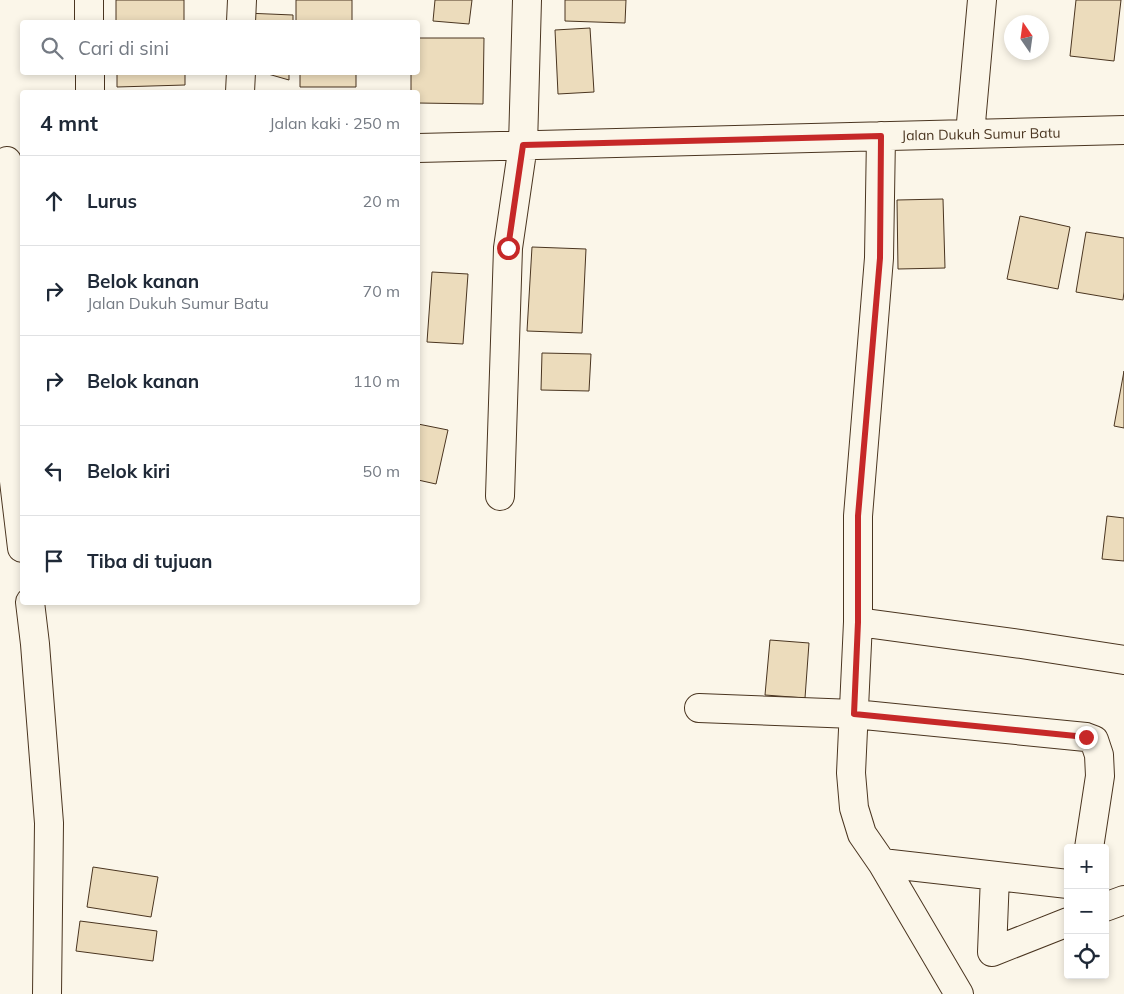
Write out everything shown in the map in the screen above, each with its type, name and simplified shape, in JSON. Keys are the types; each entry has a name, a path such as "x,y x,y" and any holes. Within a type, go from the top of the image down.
{"street":[{"path":"89,0 89,20"},
{"path":"241,20 242,0"},
{"path":"500,496 508,248 523,145 527,0"},
{"path":"970,134 982,0"},
{"path":"90,75 90,90"},
{"path":"240,75 240,90"},
{"name":"Jalan Dukuh Sumur Batu","path":"420,148 1124,130"},
{"path":"881,136 880,258 858,516 858,622 851,773 854,808 862,834 882,864 959,994"},
{"path":"10,161 14,481 20,531"},
{"path":"30,605 49,823 47,994"},
{"path":"858,622 1124,660"},
{"path":"700,708 854,714 1086,737 1094,740 1099,755 1100,776 1090,844"},
{"path":"882,864 1064,884"},
{"path":"995,876 992,952 1064,924"},
{"path":"1109,888 1124,890"},
{"path":"1109,906 1124,900"}],"building":[{"path":"116,0 184,0 184,20 116,20"},
{"path":"296,0 352,0 352,20 296,20"},
{"path":"435,0 472,0 469,24 433,21"},
{"path":"565,0 626,0 625,23 565,21"},
{"path":"1076,0 1121,0 1114,61 1070,56"},
{"path":"245,13 293,15 293,20 246,20"},
{"path":"590,28 594,92 558,94 555,30"},
{"path":"420,38 484,38 483,104 420,103 420,90 411,90 411,75 420,75"},
{"path":"117,75 185,75 185,85 117,87"},
{"path":"272,75 289,75 289,80"},
{"path":"300,75 356,75 356,87 300,87"},
{"path":"943,199 945,268 898,269 897,200"},
{"path":"1020,216 1070,227 1058,289 1007,279"},
{"path":"1086,232 1124,238 1123,300 1076,292"},
{"path":"532,247 586,249 582,333 527,331"},
{"path":"432,272 468,274 463,344 427,342"},
{"path":"542,353 591,354 589,391 541,390"},
{"path":"1124,371 1124,428 1114,426"},
{"path":"420,424 448,430 436,484 420,480"},
{"path":"1107,516 1124,518 1124,561 1102,559"},
{"path":"770,640 809,643 805,698 765,695"},
{"path":"93,867 158,877 151,917 87,907"},
{"path":"80,921 157,931 153,961 76,951"}],"route":[{"path":"508,248 523,145 881,136 880,258 858,516 858,622 854,714 1086,737"}]}
